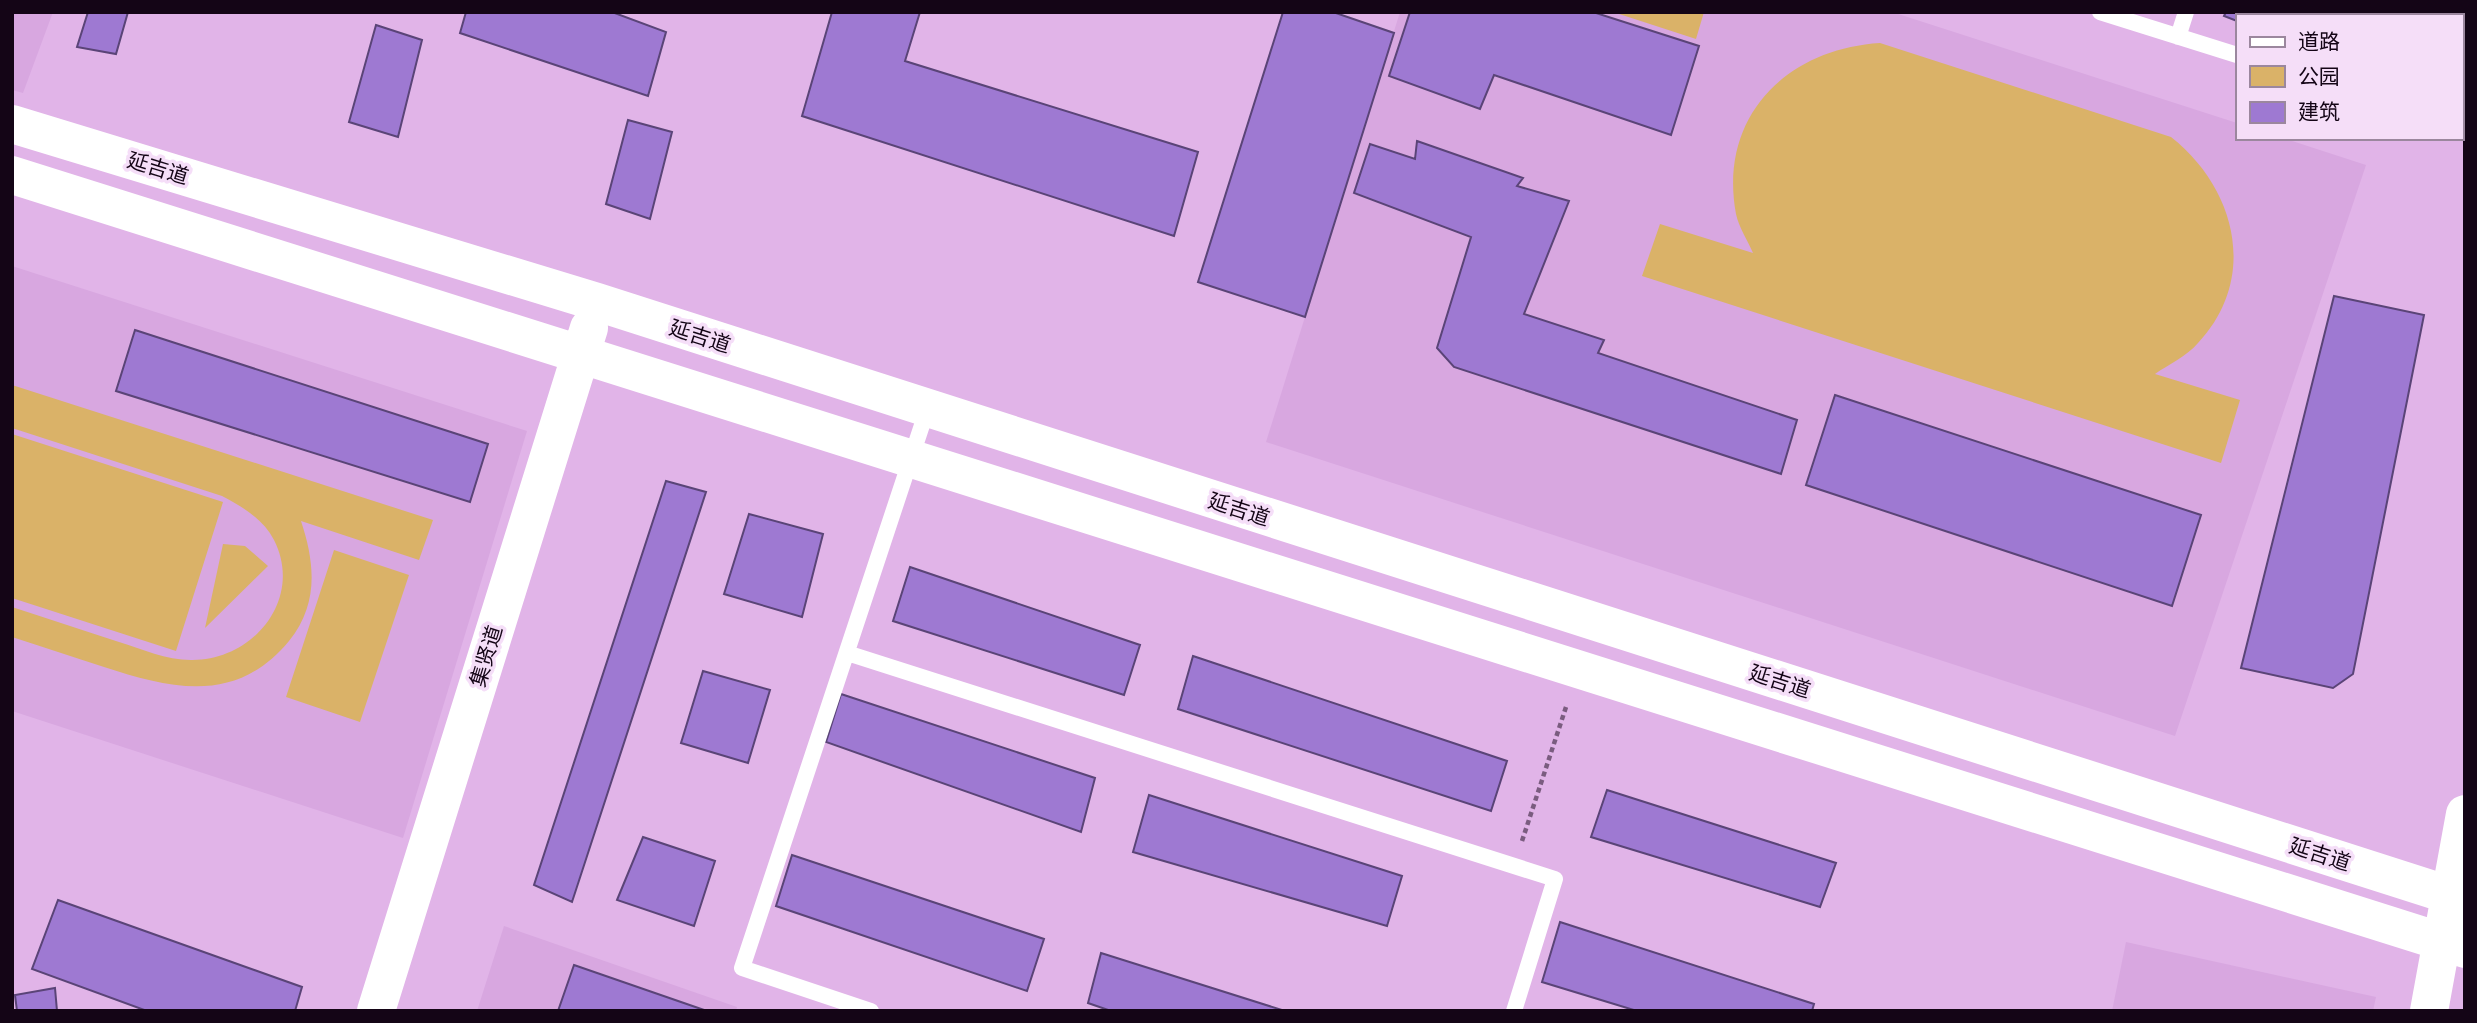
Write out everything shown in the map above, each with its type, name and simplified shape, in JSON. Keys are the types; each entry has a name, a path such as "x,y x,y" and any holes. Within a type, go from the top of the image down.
{"main road":[{"name":"延吉道","path":"12,124 608,306 2458,898"},
{"path":"12,174 2454,945"},
{"name":"集贤道","path":"376,1011 608,306"},
{"name":"集贤道","path":"397,1011 592,356"},
{"path":"2429,1011 2454,945 2465,814"}],"lane":[{"path":"2099,12 2236,55"},
{"path":"2178,37 2186,12"},
{"path":"871,1011 742,968 927,410"},
{"path":"847,653 1555,879 1514,1011"}],"path":[{"path":"1514,866 1579,669"}],"shaded area":[{"path":"12,12 53,12 23,93 12,90"},
{"path":"1400,12 1892,12 2236,123 2236,140 2289,140 2366,165 2175,736 1266,442"},
{"path":"12,266 527,431 403,838 12,711"},
{"path":"504,926 737,1007 736,1011 477,1011"},
{"path":"2126,942 2376,997 2373,1011 2112,1011"}],"green space":[{"path":"1613,12 1704,12 1696,39"},
{"path":"1880,43 2171,137 2193,158 2211,182 2224,207 2232,235 2233,263 2229,291 2217,318 2198,343 2155,374 2240,400 2221,463 1642,276 1660,224 1753,253 1737,219 1733,179 1738,147 1749,119 1766,94 1788,74 1815,59 1846,48"},
{"path":"12,385 433,520 419,560 301,521 309,552 312,583 306,613 289,641 269,661 247,675 225,683 202,686 154,681 12,637 12,607 163,656 182,660 214,658 234,650 252,638 267,622 277,604 282,584 282,562 274,540 264,526 252,514 222,496 12,428"},
{"path":"12,434 223,502 176,651 12,598"},
{"path":"223,544 245,546 268,566 205,628"},
{"path":"334,550 409,575 360,722 286,697"}],"building":[{"path":"88,12 128,12 116,54 77,47"},
{"path":"466,12 612,12 666,32 648,96 460,33"},
{"path":"832,12 920,12 905,61 1198,152 1174,236 802,116"},
{"path":"1283,12 1333,12 1394,33 1305,317 1198,282"},
{"path":"1410,12 1593,12 1699,46 1671,135 1494,75 1480,109 1389,76"},
{"path":"2226,12 2449,14 2236,14 2236,21 2224,16"},
{"path":"376,25 422,40 398,137 349,122"},
{"path":"628,120 672,132 650,219 606,204"},
{"path":"1417,141 1523,178 1517,186 1569,201 1524,314 1604,340 1598,353 1797,420 1781,474 1454,367 1437,348 1471,237 1354,193 1370,144 1415,159"},
{"path":"2334,296 2424,315 2353,674 2333,688 2241,668"},
{"path":"135,330 488,444 470,502 116,391"},
{"path":"1835,395 2201,515 2172,606 1806,485"},
{"path":"666,481 706,492 572,902 534,885"},
{"path":"749,514 823,534 802,617 724,594"},
{"path":"910,567 1140,645 1124,695 893,621"},
{"path":"1193,656 1507,761 1491,811 1178,709"},
{"path":"703,671 770,690 748,763 681,743"},
{"path":"841,694 1095,778 1081,832 826,742"},
{"path":"1607,790 1836,863 1820,907 1591,837"},
{"path":"1149,795 1402,876 1387,926 1133,852"},
{"path":"643,837 715,861 694,926 617,900"},
{"path":"792,855 1044,939 1027,991 776,906"},
{"path":"58,900 302,987 295,1011 147,1011 32,969"},
{"path":"1560,922 1814,1004 1812,1011 1637,1011 1542,982"},
{"path":"1101,953 1285,1011 1111,1011 1088,1003"},
{"path":"574,965 707,1011 558,1011"},
{"path":"55,988 57,1011 17,1011 15,995"}]}
